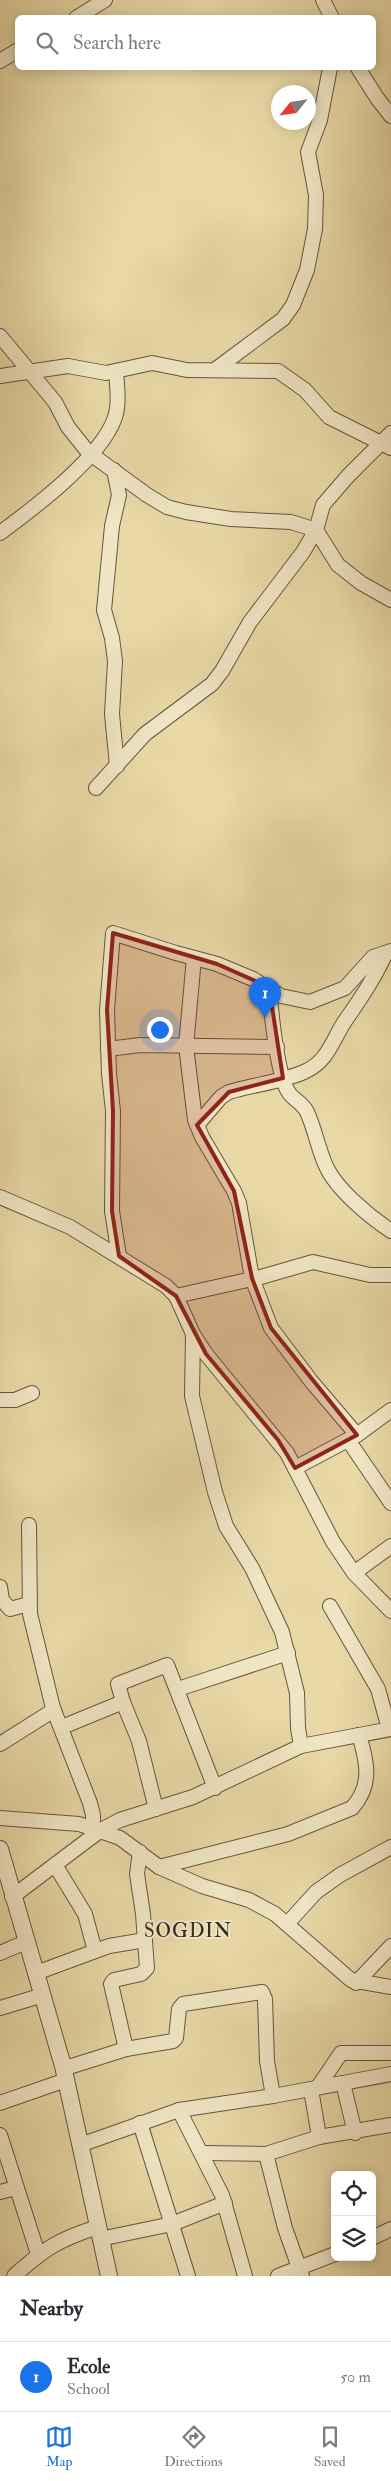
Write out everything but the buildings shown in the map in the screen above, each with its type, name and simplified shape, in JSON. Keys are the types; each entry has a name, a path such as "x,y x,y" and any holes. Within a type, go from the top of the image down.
{"street":[{"path":"81,15 105,0"},
{"path":"0,61 15,52"},
{"path":"216,369 283,319 293,305 307,270 315,230 316,195 308,152 320,120 330,70"},
{"path":"359,70 391,116"},
{"path":"0,336 55,402 78,441 90,454 147,495 168,507 231,520 291,522 316,530 338,565 361,583 391,600"},
{"path":"0,347 30,370"},
{"path":"0,376 30,370 68,366 106,373 152,363 187,370 216,369 246,372 270,369 278,371 304,390 329,417 388,441 348,476 323,505 316,530 303,552 250,622 222,672 212,684 145,734 96,788"},
{"path":"0,533 73,474 107,435 115,419 118,395 116,371"},
{"path":"114,470 119,495 112,526 104,610 112,638 115,661 112,714 117,766"},
{"path":"119,1256 112,1211 113,1120 107,1010 113,933 217,964 269,988 281,996 310,1002 345,988 373,957 388,952"},
{"path":"197,1125 221,1097 229,1092 306,1071 328,1054 344,1022 364,996 388,952"},
{"path":"194,958 186,1046 191,1100 197,1125 239,1203 252,1278 271,1328 353,1437 391,1503"},
{"path":"269,988 283,1078 289,1093 304,1106 308,1113 326,1167 333,1178 355,1201 391,1230"},
{"path":"108,1049 140,1045 277,1047"},
{"path":"0,1197 70,1227 166,1286 176,1296 194,1334 212,1361 278,1440 295,1468 328,1534 354,1573 391,1610"},
{"path":"176,1296 296,1268 312,1262 370,1275 391,1275"},
{"path":"194,1334 192,1396 215,1492 226,1526 252,1568 282,1632 298,1694 298,1728 302,1746"},
{"path":"0,1400 15,1400 32,1393"},
{"path":"295,1468 353,1437 391,1410"},
{"path":"29,1525 30,1604 47,1688 90,1803 97,1829"},
{"path":"354,1573 391,1546"},
{"path":"0,1587 2,1600 10,1608 30,1604"},
{"path":"12,1897 55,1865 97,1829 215,1788 302,1746 390,1729 378,1689 330,1606"},
{"path":"178,1689 288,1653"},
{"path":"156,1808 139,1741 123,1702 118,1684 164,1665 168,1667 178,1689 215,1788"},
{"path":"62,1728 123,1702"},
{"path":"0,1744 54,1710"},
{"path":"159,1867 288,1834 352,1808 358,1801 368,1771 359,1735"},
{"path":"0,1818 79,1824 120,1838 159,1867 202,1886 249,1900 275,1914 332,1966 356,1983 391,1987"},
{"path":"288,1924 316,1892 340,1875 391,1848"},
{"path":"126,2049 111,1984 114,1980 146,1971 145,1940 137,1874 140,1852"},
{"path":"1,1858 43,1995 64,2073 109,2276"},
{"path":"55,1865 85,1914 95,1951"},
{"path":"36,1973 95,1951 145,1940"},
{"path":"0,1953 26,1942"},
{"path":"356,1983 391,1946"},
{"path":"0,2103 64,2073 72,2066 126,2049 175,2040 179,2009 183,2004 262,1992 265,1998 266,2043 273,2096"},
{"path":"0,2008 43,1995"},
{"path":"319,2137 314,2088 341,2053 391,2052"},
{"path":"80,2145 179,2110 273,2096 391,2074"},
{"path":"343,2083 355,2132"},
{"path":"179,2110 202,2152 225,2202 245,2276"},
{"path":"140,2123 188,2276"},
{"path":"202,2152 266,2154 319,2137 391,2125"},
{"path":"0,2135 38,2254"},
{"path":"266,2154 285,2228 301,2272"},
{"path":"0,2192 16,2188"},
{"path":"21,2274 38,2254 69,2236 172,2224 225,2202"},
{"path":"376,2236 391,2229"},
{"path":"278,2276 301,2272 331,2256"}],"highlighted area":[{"path":"113,933 217,964 269,987 283,1078 229,1092 197,1125 234,1191 252,1278 271,1328 357,1435 295,1468 278,1440 206,1354 176,1296 119,1256 112,1211 113,1111 107,1010"}],"place":[{"name":"Ecole","path":"265,1018"}],"district":[{"name":"SOGDIN","path":"188,1930"}]}
